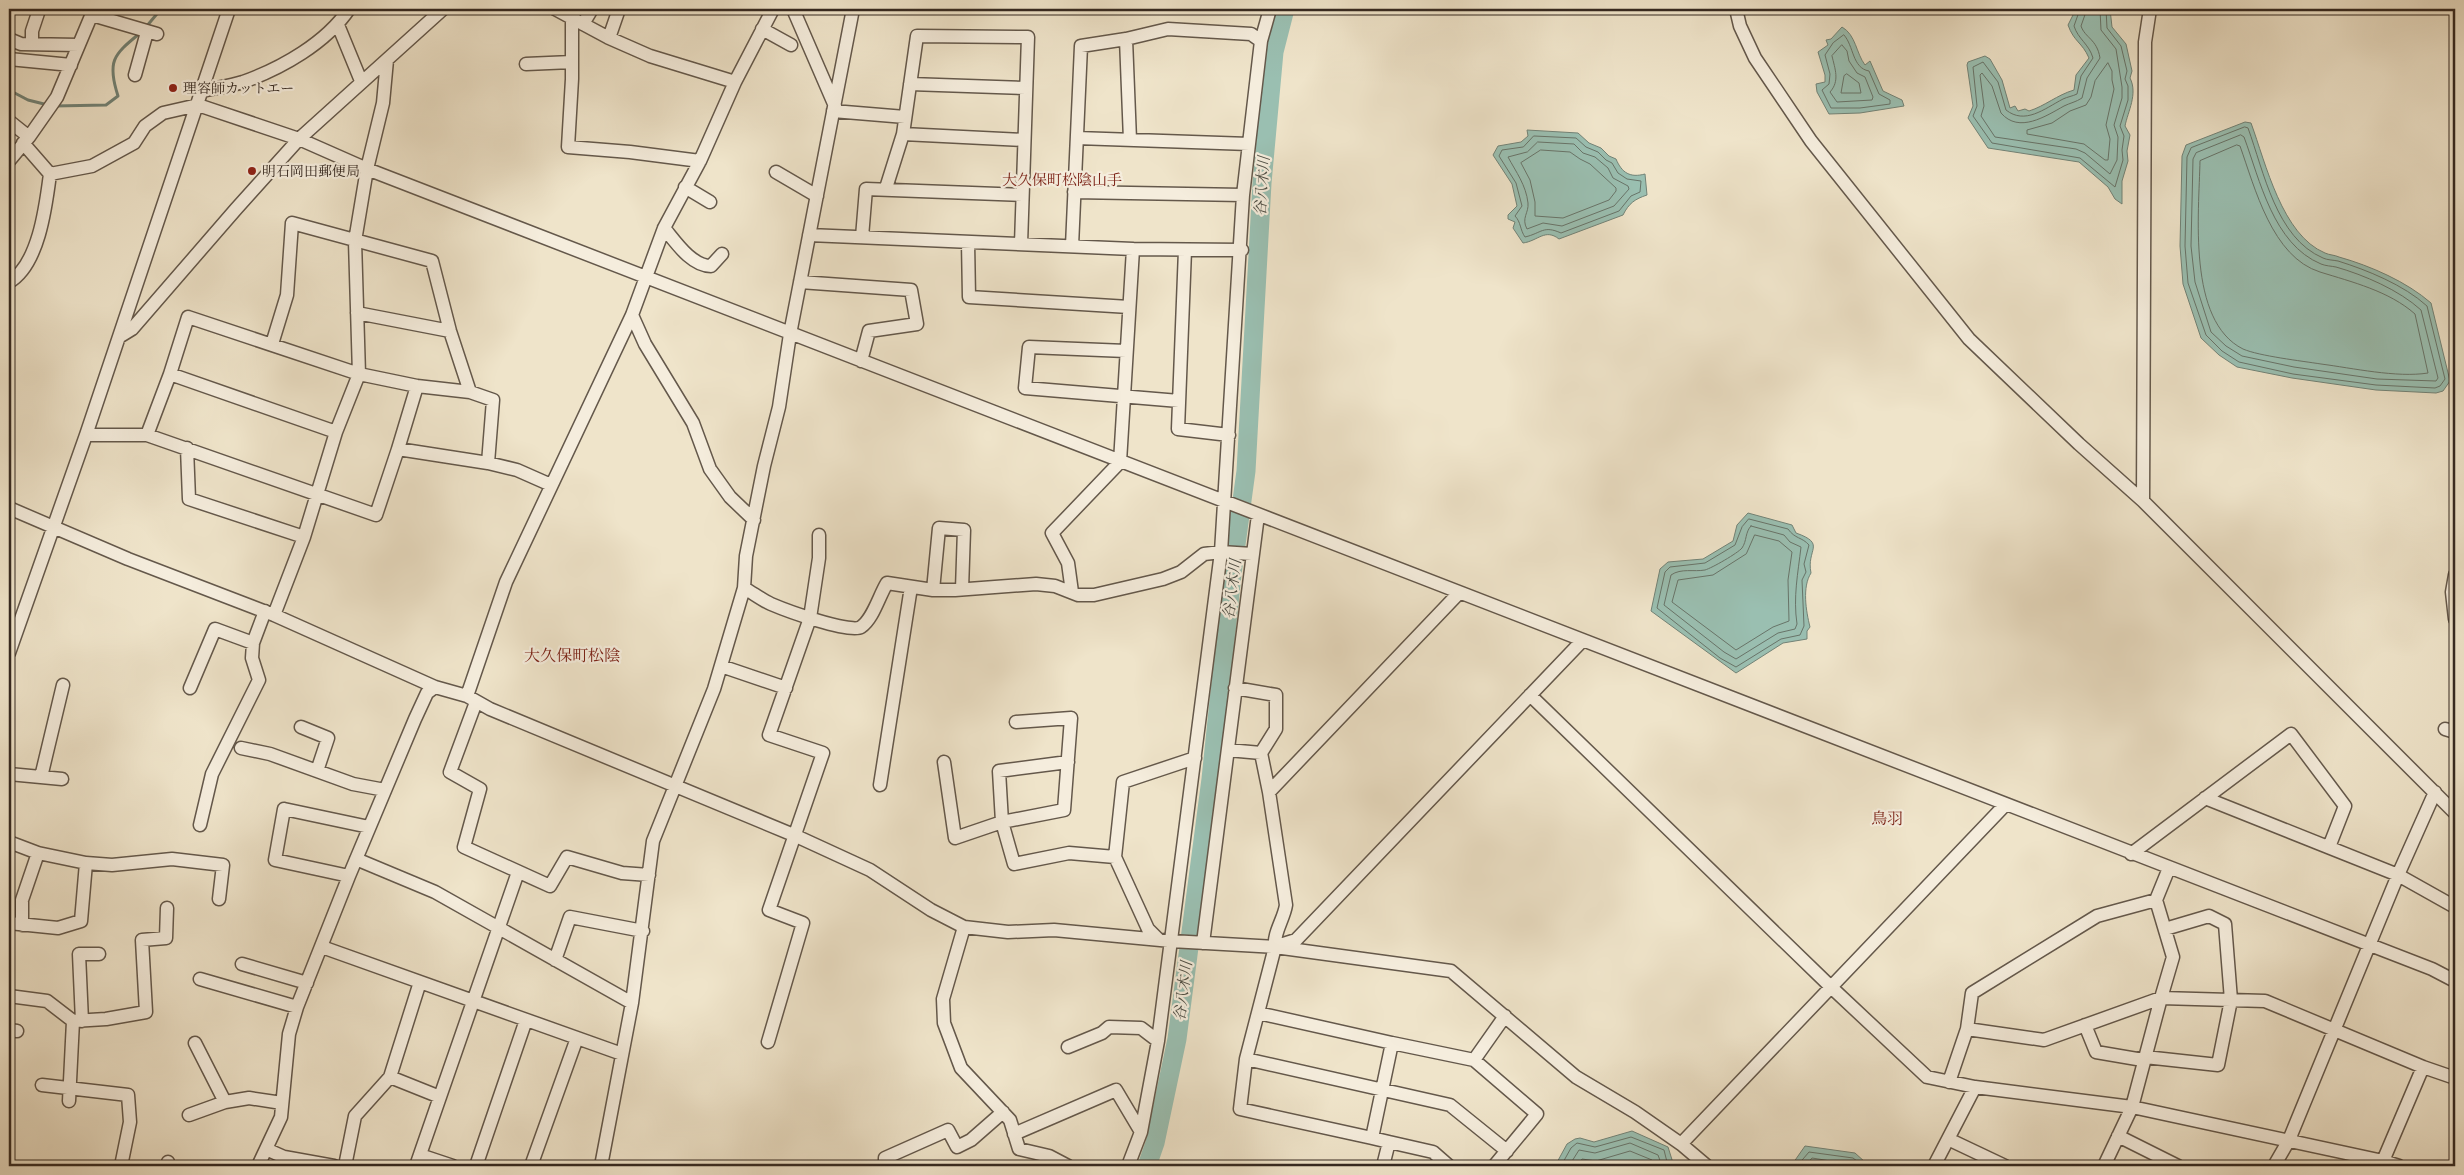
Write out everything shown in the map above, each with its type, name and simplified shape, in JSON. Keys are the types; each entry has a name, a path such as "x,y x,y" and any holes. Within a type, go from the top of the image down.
{"street":[{"path":"32,43 32,31 39,10 36,9"},
{"path":"9,653 86,435 229,9"},
{"path":"202,91 243,82 301,54 338,25 349,9"},
{"path":"119,337 132,330 299,139 361,81 443,9"},
{"path":"555,9 609,38 650,56 735,82"},
{"path":"592,9 578,21 572,62 568,146 700,161"},
{"path":"609,38 619,9"},
{"path":"649,876 622,873 566,857 550,886 464,847 480,789 450,772 506,582 632,315 664,228 700,161 735,82 773,9"},
{"path":"793,9 834,108"},
{"path":"601,1166 632,1003 643,931 653,841 714,689 744,588 746,556 764,466 779,407 790,334 852,9"},
{"path":"1128,1166 1141,1132 1158,1041 1165,941 1195,758 1221,552 1242,250 1244,195 1261,41 1270,9"},
{"path":"1736,9 1740,26 1755,58 1811,141 1969,339 2142,501 2455,813"},
{"path":"2142,501 2145,42 2150,9"},
{"path":"9,161 57,97 93,12 152,33 135,76"},
{"path":"338,25 361,81"},
{"path":"762,29 791,44"},
{"path":"1072,246 1081,46 1126,39 1168,29 1251,34 1261,41"},
{"path":"886,188 903,134 917,36 1028,36 1021,244"},
{"path":"9,39 21,44 79,45"},
{"path":"1126,39 1130,140"},
{"path":"9,59 71,65"},
{"path":"200,825 212,774 259,680 252,658 253,643 304,537 336,432 359,374 355,241 367,169 383,103 387,60"},
{"path":"526,64 572,62"},
{"path":"910,84 1026,88"},
{"path":"50,174 92,166 134,143 145,126 163,113 198,105 299,139 367,169 1458,594 2432,969 2455,981"},
{"path":"834,108 905,117"},
{"path":"9,121 26,140 50,174 43,224 31,256 9,282"},
{"path":"903,134 1024,140"},
{"path":"1077,138 1249,144"},
{"path":"776,172 817,196"},
{"path":"685,187 710,202"},
{"path":"862,237 866,189 886,188 1022,195"},
{"path":"1074,192 1244,195"},
{"path":"272,344 287,295 292,223 432,261 450,330 470,392"},
{"path":"664,228 691,258 706,266 711,266 722,254"},
{"path":"809,235 1133,249 1242,250"},
{"path":"968,242 968,297 1129,308"},
{"path":"1072,592 1068,563 1052,533 1120,462 1133,249"},
{"path":"1185,250 1178,428 1229,435"},
{"path":"800,282 912,290 917,324 869,331 861,361"},
{"path":"358,313 450,330"},
{"path":"632,315 645,344 693,423 710,469 730,497 754,520"},
{"path":"147,435 170,374 188,317 359,374 417,386 470,392 492,400 488,463"},
{"path":"1126,351 1029,348 1025,388 1179,401"},
{"path":"170,374 336,432"},
{"path":"86,435 147,435 317,492 376,515 417,386"},
{"path":"187,448 189,499 304,537"},
{"path":"398,449 488,463 517,470 551,485"},
{"path":"9,508 52,528 269,613 435,686 472,699 607,758 796,836 870,870 931,910 964,927 1008,932 1054,930 1165,941 1275,947 1451,971 1576,1077 1635,1112 1681,1144 1707,1166"},
{"path":"1203,943 1258,515"},
{"path":"933,590 939,528 964,530 962,589"},
{"path":"768,1042 803,923 769,910 823,753 769,735 810,618 819,558 819,535"},
{"path":"744,588 771,604 810,618 854,629 861,626 867,620 887,583 933,590 1036,584 1055,586 1072,592 1094,595 1163,579 1181,572 1204,554 1221,552 1252,554"},
{"path":"2455,575 2452,592 2455,619"},
{"path":"880,785 911,587"},
{"path":"1269,792 1458,594"},
{"path":"190,688 215,629 253,643"},
{"path":"1275,947 1296,940 1582,641"},
{"path":"721,666 786,688"},
{"path":"41,777 63,686"},
{"path":"258,1166 281,1117 288,1034 297,1007 369,827 427,693 435,686"},
{"path":"1235,688 1276,695 1276,729 1261,753 1269,792 1286,905 1285,916 1274,939 1275,947 1246,1059 1240,1109 1433,1152 1449,1166"},
{"path":"1530,695 1831,987 1927,1077 1975,1087 2132,1107 2289,1140 2399,1166"},
{"path":"944,762 955,838 1002,822 1064,810 1071,718 1016,722"},
{"path":"301,727 328,738 317,771"},
{"path":"2131,854 2291,734 2345,806 2329,847"},
{"path":"241,748 270,754 353,784 385,790"},
{"path":"1228,750 1261,753"},
{"path":"1165,941 1148,929 1116,856 1123,782 1195,758"},
{"path":"1068,762 1000,771 1002,822 1014,864 1069,853 1116,856"},
{"path":"9,774 62,779"},
{"path":"2274,1166 2289,1140 2434,792"},
{"path":"2205,798 2398,875 2455,907"},
{"path":"1681,1144 2005,805"},
{"path":"349,876 275,860 284,809 369,827"},
{"path":"9,842 38,852 86,863 112,865 172,859 223,865 219,899"},
{"path":"22,925 22,900 38,852"},
{"path":"356,859 435,892 632,1003"},
{"path":"9,923 58,928 81,921 86,863"},
{"path":"2104,1166 2132,1107 2160,998 2173,957 2156,900 2169,868"},
{"path":"453,1166 418,1161 518,872"},
{"path":"1950,1082 1967,1029 1972,994 2096,916 2156,900"},
{"path":"9,996 46,1001 78,1021 106,1019 146,1012 142,940 166,938 168,908"},
{"path":"2086,1025 2096,1052 2137,1059 2146,1057 2218,1065 2231,1000 2225,924 2209,916 2165,929"},
{"path":"555,960 570,917 643,931"},
{"path":"964,927 943,999 944,1023 961,1068 1010,1120 1019,1149 1048,1156 1068,1166"},
{"path":"322,948 622,1054"},
{"path":"69,1101 78,1021 79,954 99,954"},
{"path":"242,964 307,983"},
{"path":"200,980 297,1007"},
{"path":"344,1166 355,1116 390,1078 420,982"},
{"path":"1967,1029 2044,1040 2160,998 2264,1001 2423,1067 2455,1078"},
{"path":"1258,1013 1474,1060 1537,1114 1494,1166"},
{"path":"1474,1060 1505,1016"},
{"path":"476,1166 526,1020"},
{"path":"1068,1047 1102,1033 1109,1027 1141,1028 1158,1041"},
{"path":"531,1166 577,1038"},
{"path":"195,1043 226,1102"},
{"path":"1372,1138 1392,1043"},
{"path":"1246,1059 1450,1105 1507,1150"},
{"path":"2383,1161 2423,1067"},
{"path":"390,1078 440,1097"},
{"path":"42,1084 128,1095 130,1122 121,1166"},
{"path":"1934,1166 1975,1087"},
{"path":"1014,1134 1116,1090 1141,1132"},
{"path":"189,1115 226,1102 249,1098 282,1103"},
{"path":"885,1166 885,1158 948,1130 957,1147 971,1140 1003,1112"},
{"path":"2118,1136 2178,1166"},
{"path":"1948,1139 2005,1166"},
{"path":"1383,1166 1390,1142"},
{"path":"266,1150 315,1165 334,1166"}],"water":[{"path":"2076,9 2110,9 2112,27 2126,44 2132,71 2130,78 2133,96 2125,126 2130,135 2127,151 2128,161 2122,181 2122,204 2115,199 2108,187 2079,162 1988,148 1968,118 1973,106 1967,65 1968,62 1985,56 1990,59 2002,80 2010,108 2015,106 2018,111 2025,109 2029,111 2074,90 2076,75 2089,58 2068,25"},
{"path":"1842,27 1847,30 1853,39 1865,65 1870,61 1883,91 1902,100 1904,106 1860,113 1829,114 1817,92 1816,84 1825,82 1825,75 1818,52 1828,45 1826,40 1831,39"},
{"path":"2245,122 2251,123 2270,177 2287,215 2297,231 2310,244 2327,254 2364,265 2388,276 2411,288 2431,303 2450,381 2443,391 2436,393 2376,390 2292,378 2237,367 2219,355 2201,338 2183,284 2180,246 2182,156 2186,145"},
{"path":"1527,130 1578,133 1589,143 1601,148 1609,156 1616,159 1621,168 1627,173 1631,175 1645,174 1647,195 1633,202 1623,215 1559,239 1554,236 1545,235 1523,243 1513,228 1515,222 1508,219 1508,215 1517,206 1512,184 1493,155 1498,146 1521,142 1528,136"},
{"path":"1748,513 1792,525 1796,533 1805,537 1813,544 1810,565 1811,573 1806,585 1806,607 1810,627 1807,631 1807,639 1783,643 1736,673 1651,611 1660,569 1668,562 1703,559 1733,541 1737,525"},
{"path":"1632,1131 1668,1147 1674,1166 1555,1166 1567,1144 1575,1139 1580,1138 1594,1142"},
{"path":"1805,1146 1855,1153 1865,1162 1860,1166 1791,1166"}],"waterway":[{"path":"146,27 161,9"},
{"name":"谷八木川","path":"1147,1166 1155,1143 1177,1039 1211,779 1232,574 1246,471 1262,183 1274,52 1285,9"},
{"path":"54,106 106,105 118,96 113,75 115,60 123,48 139,34"},
{"path":"9,90 28,100 48,105"}],"place":[{"name":"理容師カットエー","path":"173,88"},
{"name":"明石岡田郵便局","path":"252,171"}],"district":[{"name":"大久保町松陰山手","path":"1062,180"},
{"name":"大久保町松陰","path":"572,655"},
{"name":"鳥羽","path":"1887,818"}]}
